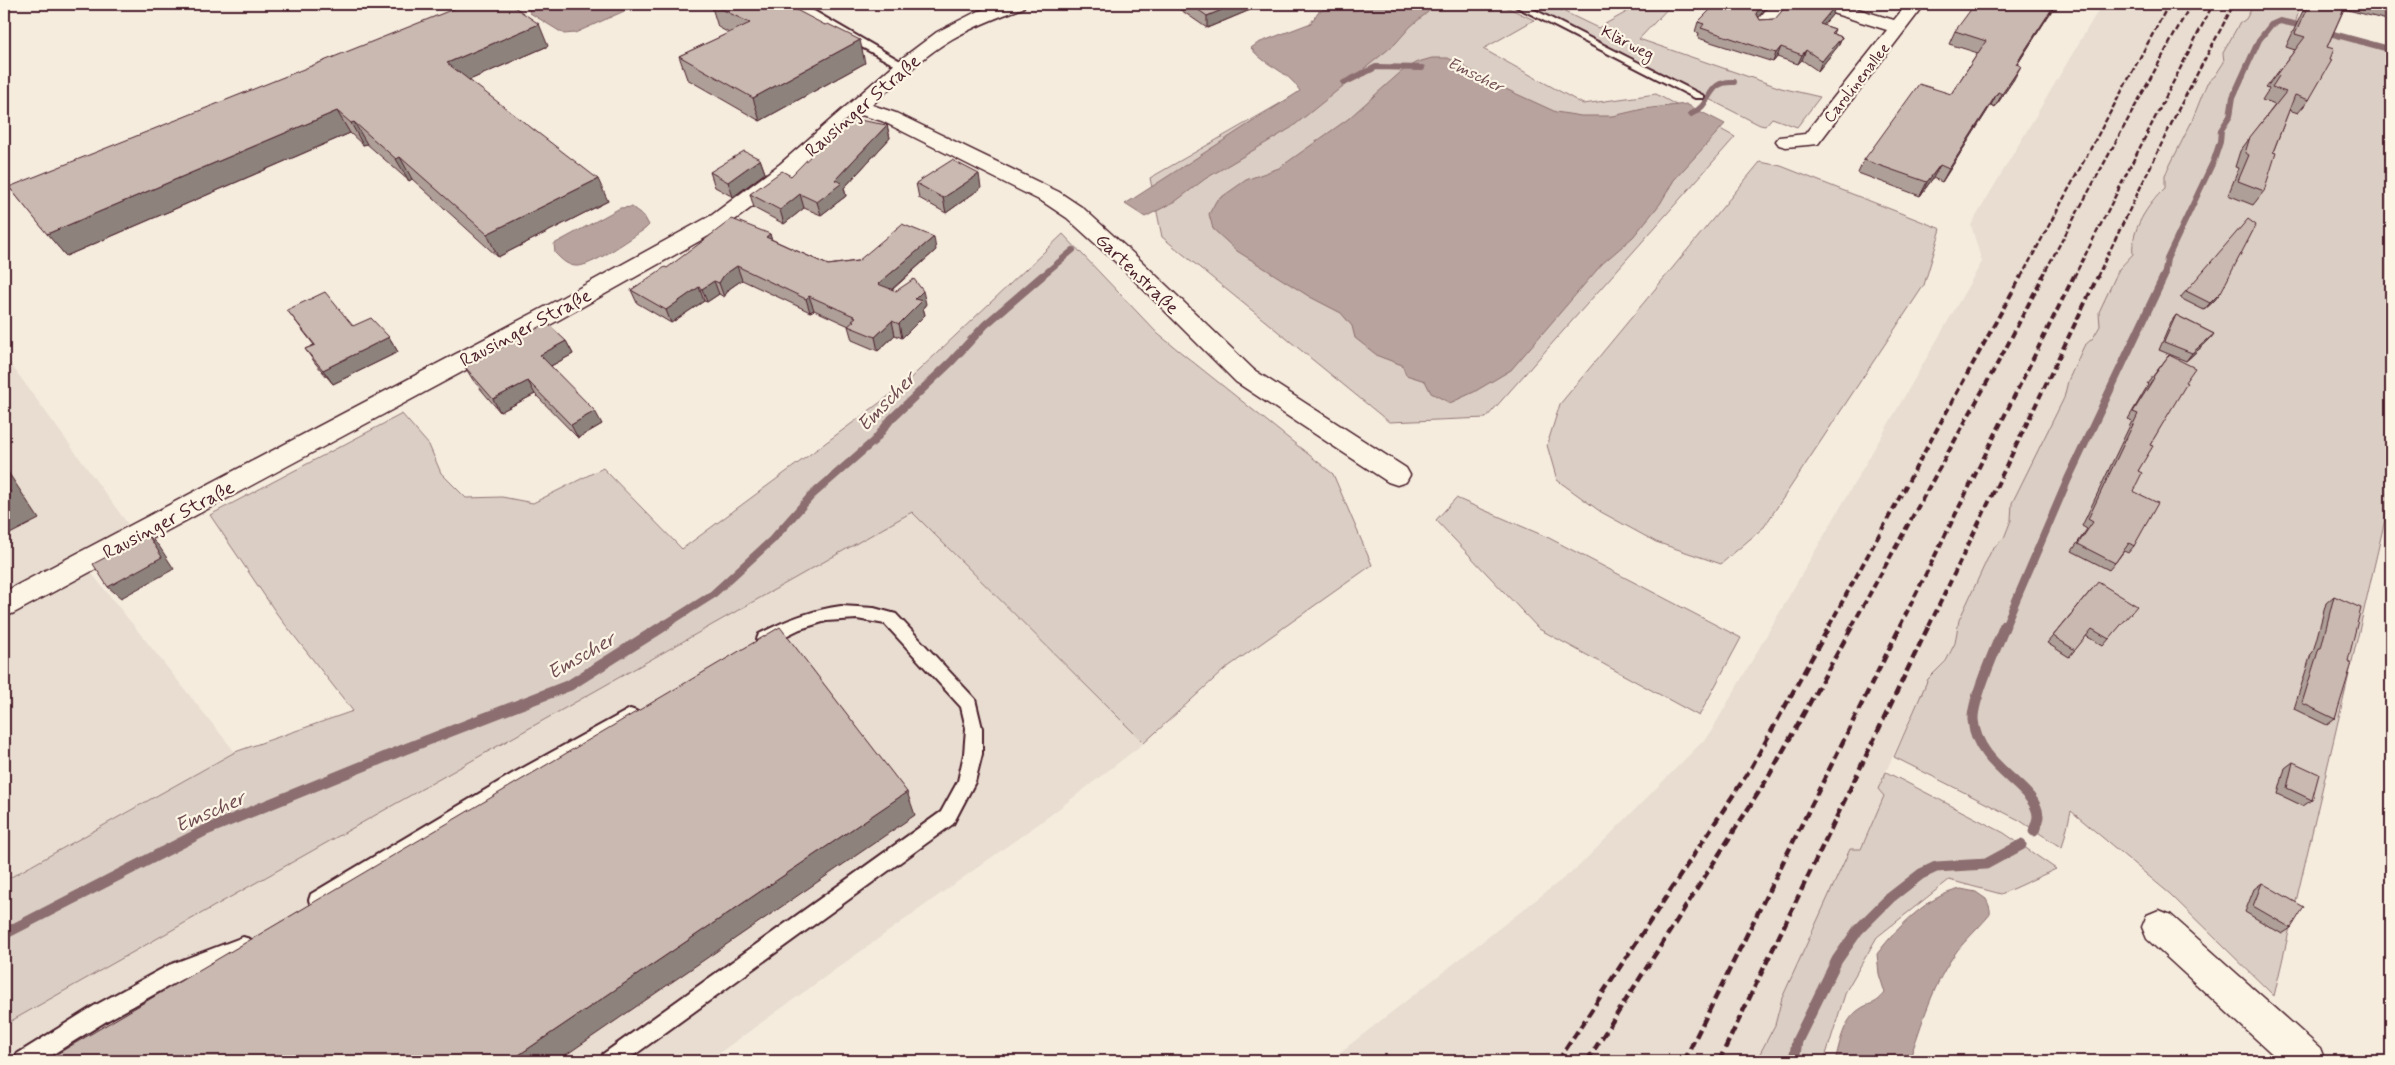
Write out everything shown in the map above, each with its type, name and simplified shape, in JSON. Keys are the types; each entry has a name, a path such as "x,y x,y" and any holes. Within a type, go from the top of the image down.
{"street":[{"name":"Rausinger Straße","path":"4,605 523,329 720,220 788,168 904,66 944,36 984,16 1016,4"},
{"path":"1762,24 1781,4"},
{"path":"1823,4 1898,27"},
{"name":"Carolinenallee","path":"1786,141 1811,140 1916,4"},
{"name":"Gartenstraße","path":"857,107 898,121 1051,197 1075,213 1129,262 1245,376 1397,475"},
{"path":"2159,927 2307,1061"}],"lane":[{"path":"788,4 810,13 904,66"},
{"name":"Klärweg","path":"1516,4 1699,96"},
{"path":"610,1061 947,818 966,782 973,754 974,728 969,704 890,619 875,614 832,612 799,621 747,649"},
{"path":"306,908 371,866 518,779 647,706"},
{"path":"24,1061 101,1013 176,972 237,950 259,937"}],"shaded area":[{"path":"1393,4 1500,4 1534,20 1483,49 1583,104 1656,94 1735,137 1486,418 1389,422 1162,237 1150,178 1389,41"},
{"path":"1521,4 1548,4 1598,28 1641,4 1672,4 1639,39 1781,88 1820,97 1797,127 1772,118 1765,126 1760,125"},
{"path":"2102,4 2254,4 2246,19 2239,24 2223,53 2224,61 2215,76 2207,83 2191,123 2165,175 2165,188 2153,199 2133,254 2119,269 2100,312 2100,326 2093,338 2084,346 2068,381 2064,398 2012,503 2011,520 2004,538 1992,549 1959,620 1955,643 1946,660 1928,679 1878,789 1884,796 1860,849 1850,849 1782,998 1775,1025 1756,1061 1329,1061 1578,867 1709,735 1982,262 1971,225"},
{"path":"2254,4 2301,4 2295,24 2391,52 2391,494 2274,996 2170,894 2071,811 2062,848 2019,820 1894,757 1928,679 1946,661 1955,643 1959,620 1992,549 2004,538 2011,520 2012,503 2064,398 2068,381 2084,346 2093,338 2100,326 2099,312 2119,269 2133,254 2134,236 2137,227 2152,202 2165,188 2165,175 2191,123 2207,83 2215,76 2224,62 2223,53 2239,24 2246,19"},
{"path":"1760,162 1781,166 1941,229 1924,285 1764,527 1721,564 1656,542 1601,512 1557,480 1547,445 1560,404"},
{"path":"1063,234 1158,334 1333,474 1372,565 1225,669 1144,743 912,512 4,1025 4,881 235,752 353,711 277,614 210,515 402,414 429,445 441,473 466,498 502,497 533,503 603,468 682,549 901,387"},
{"path":"4,355 130,527 77,555 235,752 4,881"},
{"path":"1456,498 1549,538 1741,638 1699,716 1539,629 1436,520"},
{"path":"912,512 1144,743 1052,814 708,1061 4,1061 4,1025 9,1021"},
{"path":"1886,772 2004,833 2056,869 2001,894 1949,880 1877,937 1846,991 1824,1061 1756,1061 1775,1025 1782,998 1850,849 1861,849 1884,796 1878,789"}],"water":[{"path":"526,4 640,4 575,33 564,34 530,13"},
{"path":"1337,4 1432,4 1428,12 1411,26 1395,44 1291,128 1205,179 1176,201 1145,217 1125,204 1300,91 1289,78 1263,60 1251,48 1258,43 1311,23 1318,12"},
{"path":"1432,58 1448,58 1497,85 1556,112 1581,116 1613,116 1643,109 1686,104 1725,124 1674,180 1660,204 1633,237 1602,264 1511,370 1474,392 1450,403 1431,393 1425,381 1406,375 1402,365 1378,356 1355,338 1352,326 1341,313 1310,297 1237,251 1213,229 1209,214 1216,201 1246,180 1279,168 1348,119 1402,71 1418,62"},
{"path":"632,207 644,216 649,225 611,252 591,262 575,266 566,263 555,253 554,244 620,208"},
{"path":"1961,889 1976,892 1986,899 1990,908 1990,914 1957,951 1941,976 1909,1061 1835,1061 1843,1032 1850,1019 1860,1009 1875,1002 1885,993 1879,974 1877,954 1894,934 1925,905 1949,892"}],"building":[{"path":"466,4 510,4 539,24 447,63 598,179 487,234 400,157 396,159 354,122 351,123 337,111 47,234 9,187"},
{"path":"711,4 785,4 825,25 828,24 860,40 753,98 679,56 750,23"},
{"path":"1190,4 1236,4 1207,16"},
{"path":"1716,4 1764,4 1756,13 1760,20 1775,19 1788,4 1836,5 1820,24 1835,29 1831,33 1842,37 1822,61 1806,50 1802,55 1781,47 1776,53 1701,28 1704,24 1698,22"},
{"path":"1975,4 2055,4 2016,64 2021,66 2002,94 1998,92 1949,169 1940,165 1927,182 1864,160 1919,84 1951,94 1986,41 1955,31"},
{"path":"2309,4 2346,4 2327,47 2334,49 2330,59 2332,60 2309,100 2295,95 2273,152 2276,153 2264,191 2238,181 2249,155 2245,153 2250,137 2286,92 2272,87 2279,76 2276,75 2305,37 2295,34"},
{"path":"848,118 887,125 835,180 842,183 817,202 800,194 780,210 750,194 782,171 791,176"},
{"path":"744,151 760,159 728,182 710,172"},
{"path":"952,160 979,174 943,198 916,183"},
{"path":"732,219 770,234 766,237 828,265 858,261 902,224 934,237 878,284 896,291 914,279 923,291 915,299 922,301 899,324 892,321 875,337 848,326 856,317 809,296 806,299 737,266 724,275 719,283 714,281 702,289 699,287 666,310 631,290 665,267 667,268"},
{"path":"2248,219 2256,225 2221,292 2210,303 2186,291"},
{"path":"325,292 353,326 371,318 389,337 323,370 305,349 315,345 287,310"},
{"path":"2176,315 2214,334 2192,353 2164,342"},
{"path":"547,323 566,341 540,355 595,411 571,425 528,381 493,399 465,367"},
{"path":"2169,355 2195,368 2185,382 2187,383 2150,445 2153,446 2138,471 2142,473 2133,491 2158,503 2134,546 2129,543 2115,563 2078,544 2093,522 2088,519 2138,414 2133,412 2153,377"},
{"path":"4,482 11,493 4,497"},
{"path":"148,535 162,557 108,587 93,564"},
{"path":"2098,582 2137,606 2109,639 2092,629 2075,650 2053,636"},
{"path":"2334,596 2361,608 2348,661 2352,663 2335,719 2302,703 2319,648 2321,648"},
{"path":"780,627 907,792 510,1061 45,1061"},
{"path":"2293,762 2319,774 2312,800 2287,788"},
{"path":"2262,883 2304,907 2291,928 2253,906"}],"waterway":[{"path":"2164,277 2167,259 2214,160 2220,142 2221,130 2230,116 2233,97 2259,40 2271,25 2280,21 2307,27"},
{"name":"Emscher","path":"2322,31 2389,49"},
{"name":"Emscher","path":"1344,83 1376,67 1422,68"},
{"name":"Emscher","path":"1691,114 1703,105 1719,85 1725,82 1734,82"},
{"name":"Emscher","path":"1041,277 1073,250"},
{"name":"Emscher","path":"663,626 712,595 772,540 811,496 875,440 891,419 951,362 985,325 1042,276"},
{"path":"2005,626 2068,479 2164,276"},
{"name":"Emscher","path":"4,934 204,831 405,749 570,685 665,625"},
{"path":"2005,625 1976,700 1973,720 1977,737 1985,751 1995,764 2028,795 2035,805 2038,816 2034,831"},
{"path":"1794,1061 1797,1041 1837,960 1858,930 1890,898 1921,874 1936,867 1986,864 2021,845"}],"railway":[{"path":"2021,277 2169,4"},
{"path":"2042,277 2191,4"},
{"path":"2074,277 2213,4"},
{"path":"2097,277 2177,112 2234,4"},
{"path":"1829,626 2021,276"},
{"path":"1852,626 2006,348 2043,276"},
{"path":"1900,626 2074,276"},
{"path":"1929,626 2098,276"},
{"path":"1558,1061 1751,768 1830,625"},
{"path":"1587,1061 1769,776 1853,625"},
{"path":"1684,1061 1901,625"},
{"path":"1719,1061 1929,625"}]}
